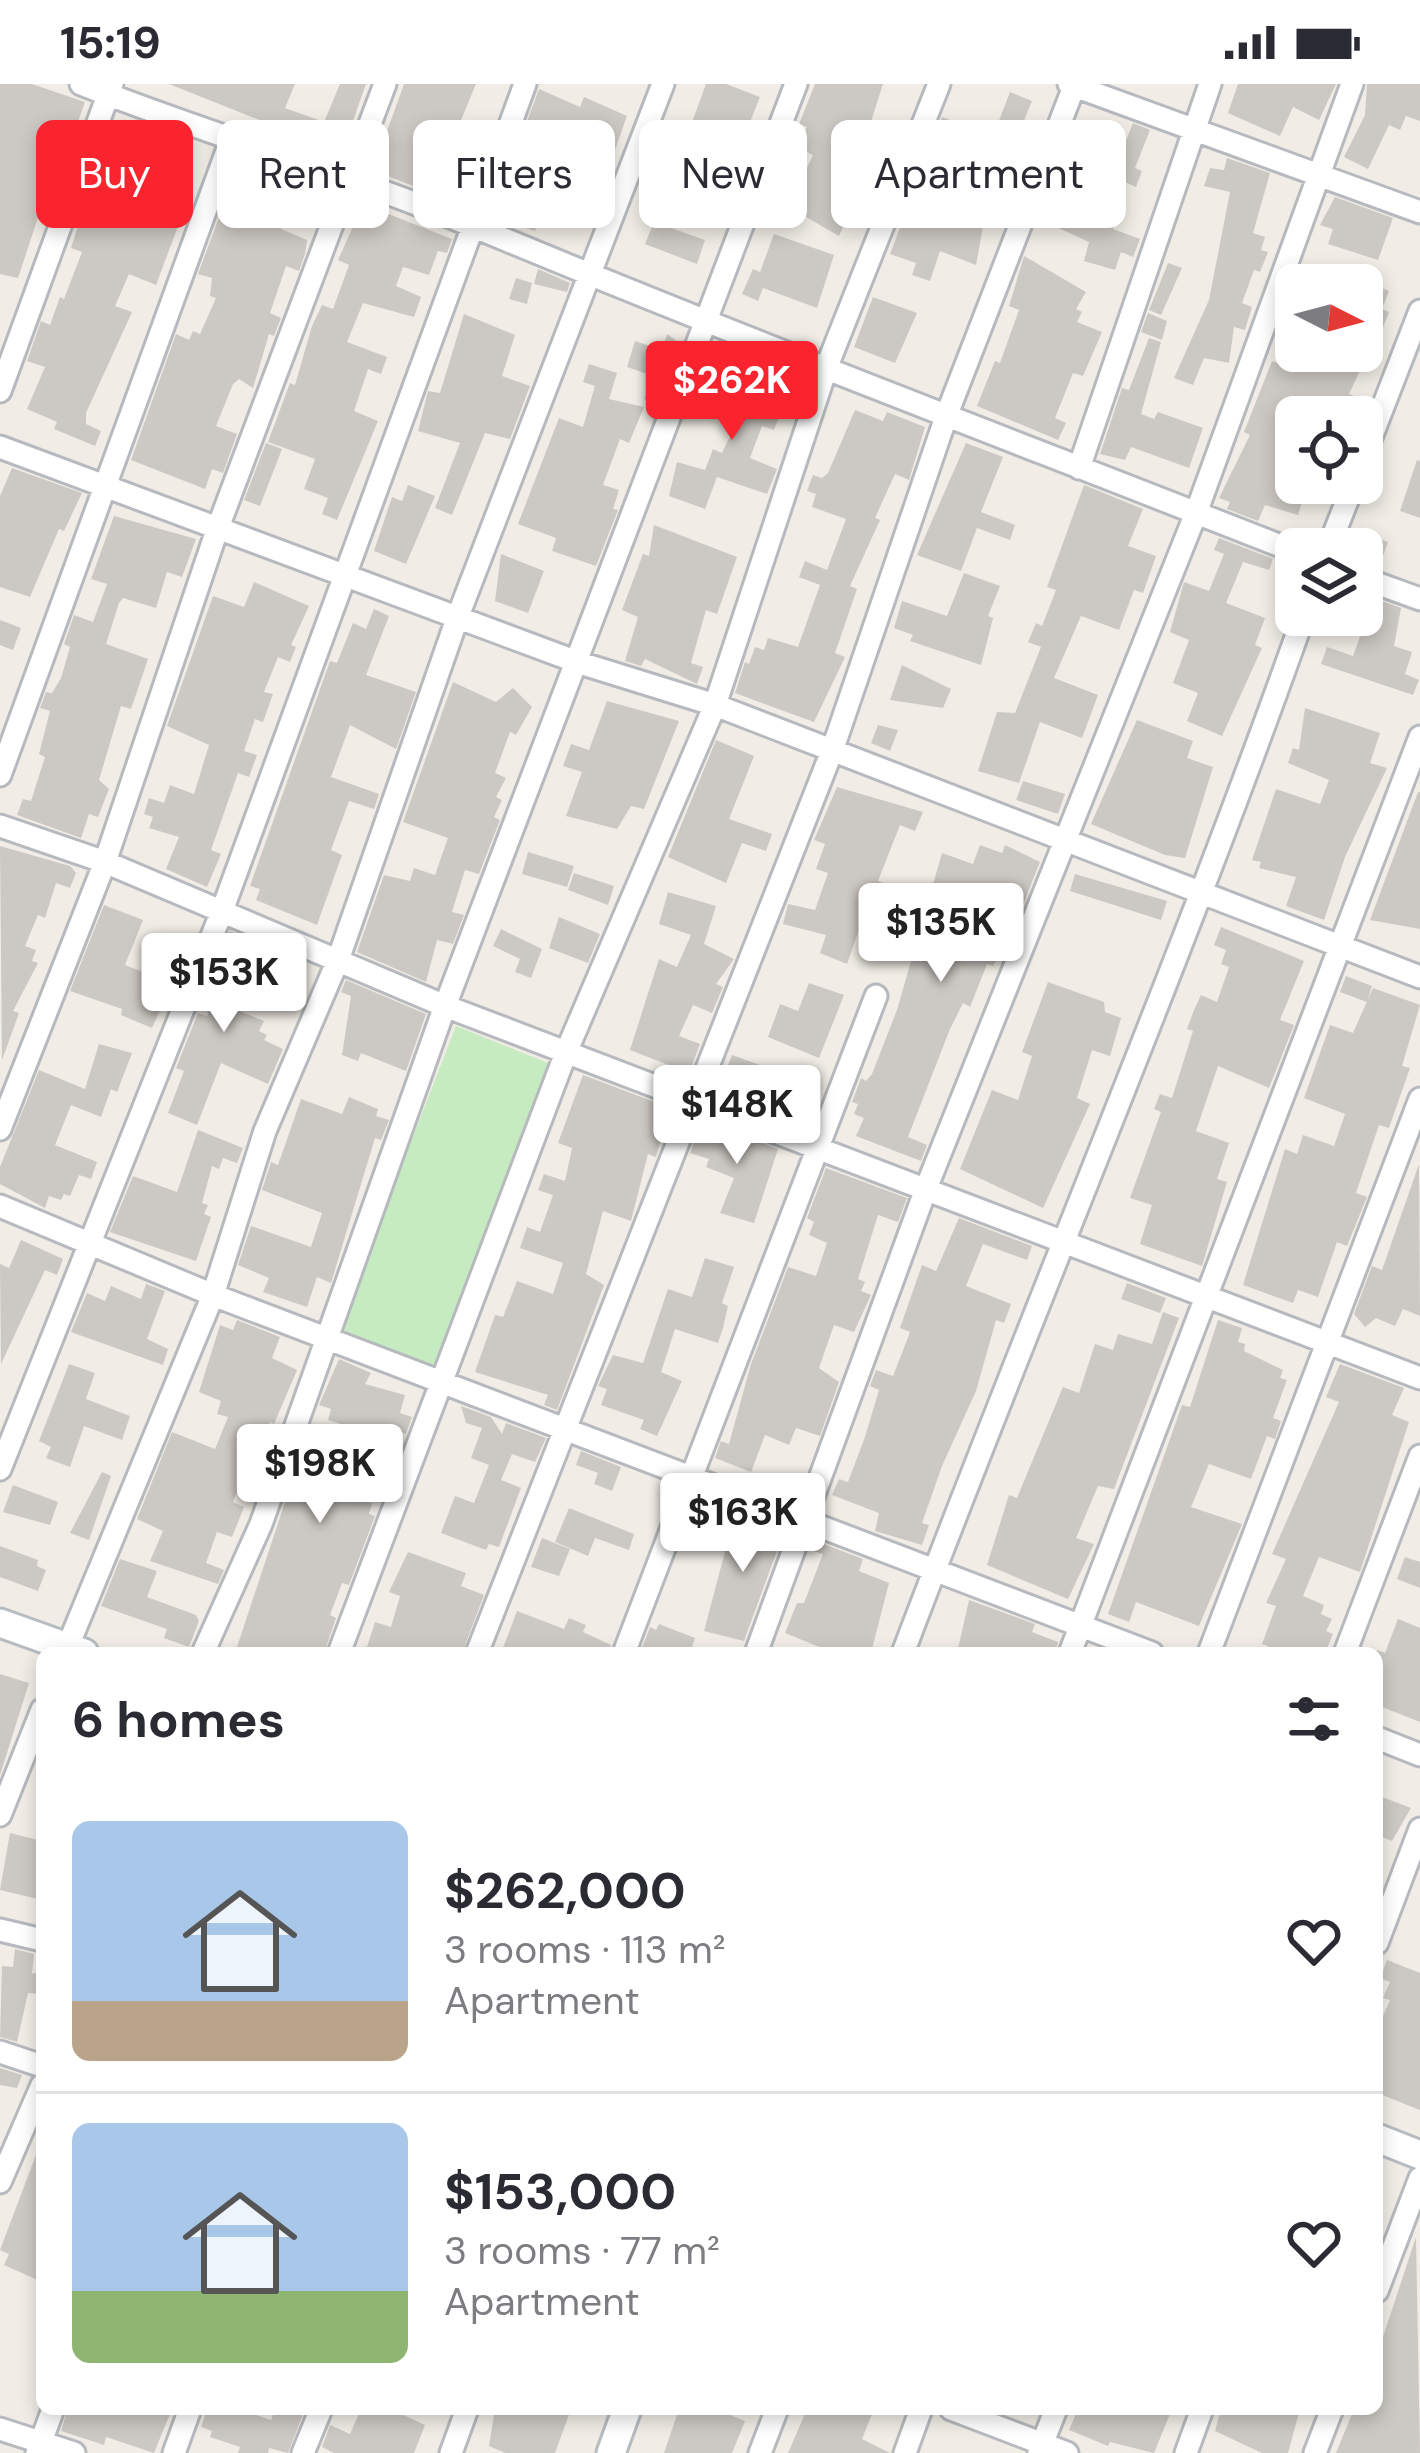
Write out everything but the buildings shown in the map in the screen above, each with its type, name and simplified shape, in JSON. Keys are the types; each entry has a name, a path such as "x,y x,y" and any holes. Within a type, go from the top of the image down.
{"main road":[{"path":"0,1623 62,1647"},
{"path":"1383,2140 1420,2155"},
{"path":"611,2453 625,2415"}],"street":[{"path":"81,84 110,89 217,134"},
{"path":"372,120 385,84"},
{"path":"512,120 525,84"},
{"path":"74,1647 212,1294 265,1131 338,960 458,616 663,84"},
{"path":"206,1647 261,1524 446,1006 580,664 796,84"},
{"path":"341,1647 567,1050 715,705 827,366 939,84"},
{"path":"1079,468 1210,84"},
{"path":"758,1647 808,1522 927,1186 1196,513 1352,84"},
{"path":"479,1647 832,751 947,415 1073,85 1420,212"},
{"path":"0,391 110,89"},
{"path":"0,775 217,178"},
{"path":"0,1129 105,862 217,530 332,228"},
{"path":"0,1469 221,911 471,228"},
{"path":"476,228 590,279 827,366 1275,545"},
{"path":"1383,407 1420,311"},
{"path":"0,446 580,664 715,705 1420,977"},
{"path":"1383,586 1420,599"},
{"path":"905,1647 1062,1239 1205,894 1297,636"},
{"path":"1072,1647 1420,737"},
{"path":"0,826 105,862 446,1006 695,1097 1420,1378"},
{"path":"626,1647 876,996"},
{"path":"1211,1647 1420,1099"},
{"path":"0,1206 327,1339 1137,1647"},
{"path":"1347,1647 1420,1456"},
{"path":"0,1815 36,1725"},
{"path":"1383,1740 1420,1755"},
{"path":"1383,1927 1420,1829"},
{"path":"0,1930 36,1939"},
{"path":"0,2052 36,2064"},
{"path":"0,2182 36,2099"},
{"path":"1383,2274 1420,2178"},
{"path":"38,2448 51,2415"},
{"path":"174,2453 188,2415"},
{"path":"303,2453 319,2415"},
{"path":"451,2453 465,2415"},
{"path":"760,2453 775,2415"},
{"path":"905,2453 919,2415"},
{"path":"965,2415 1041,2448 1067,2453"},
{"path":"1041,2448 1054,2415"},
{"path":"1186,2453 1200,2415"},
{"path":"1315,2453 1330,2415"},
{"path":"0,2428 38,2448 74,2453"}],"green space":[{"path":"456,1026 553,1065 433,1373 336,1334"}]}
